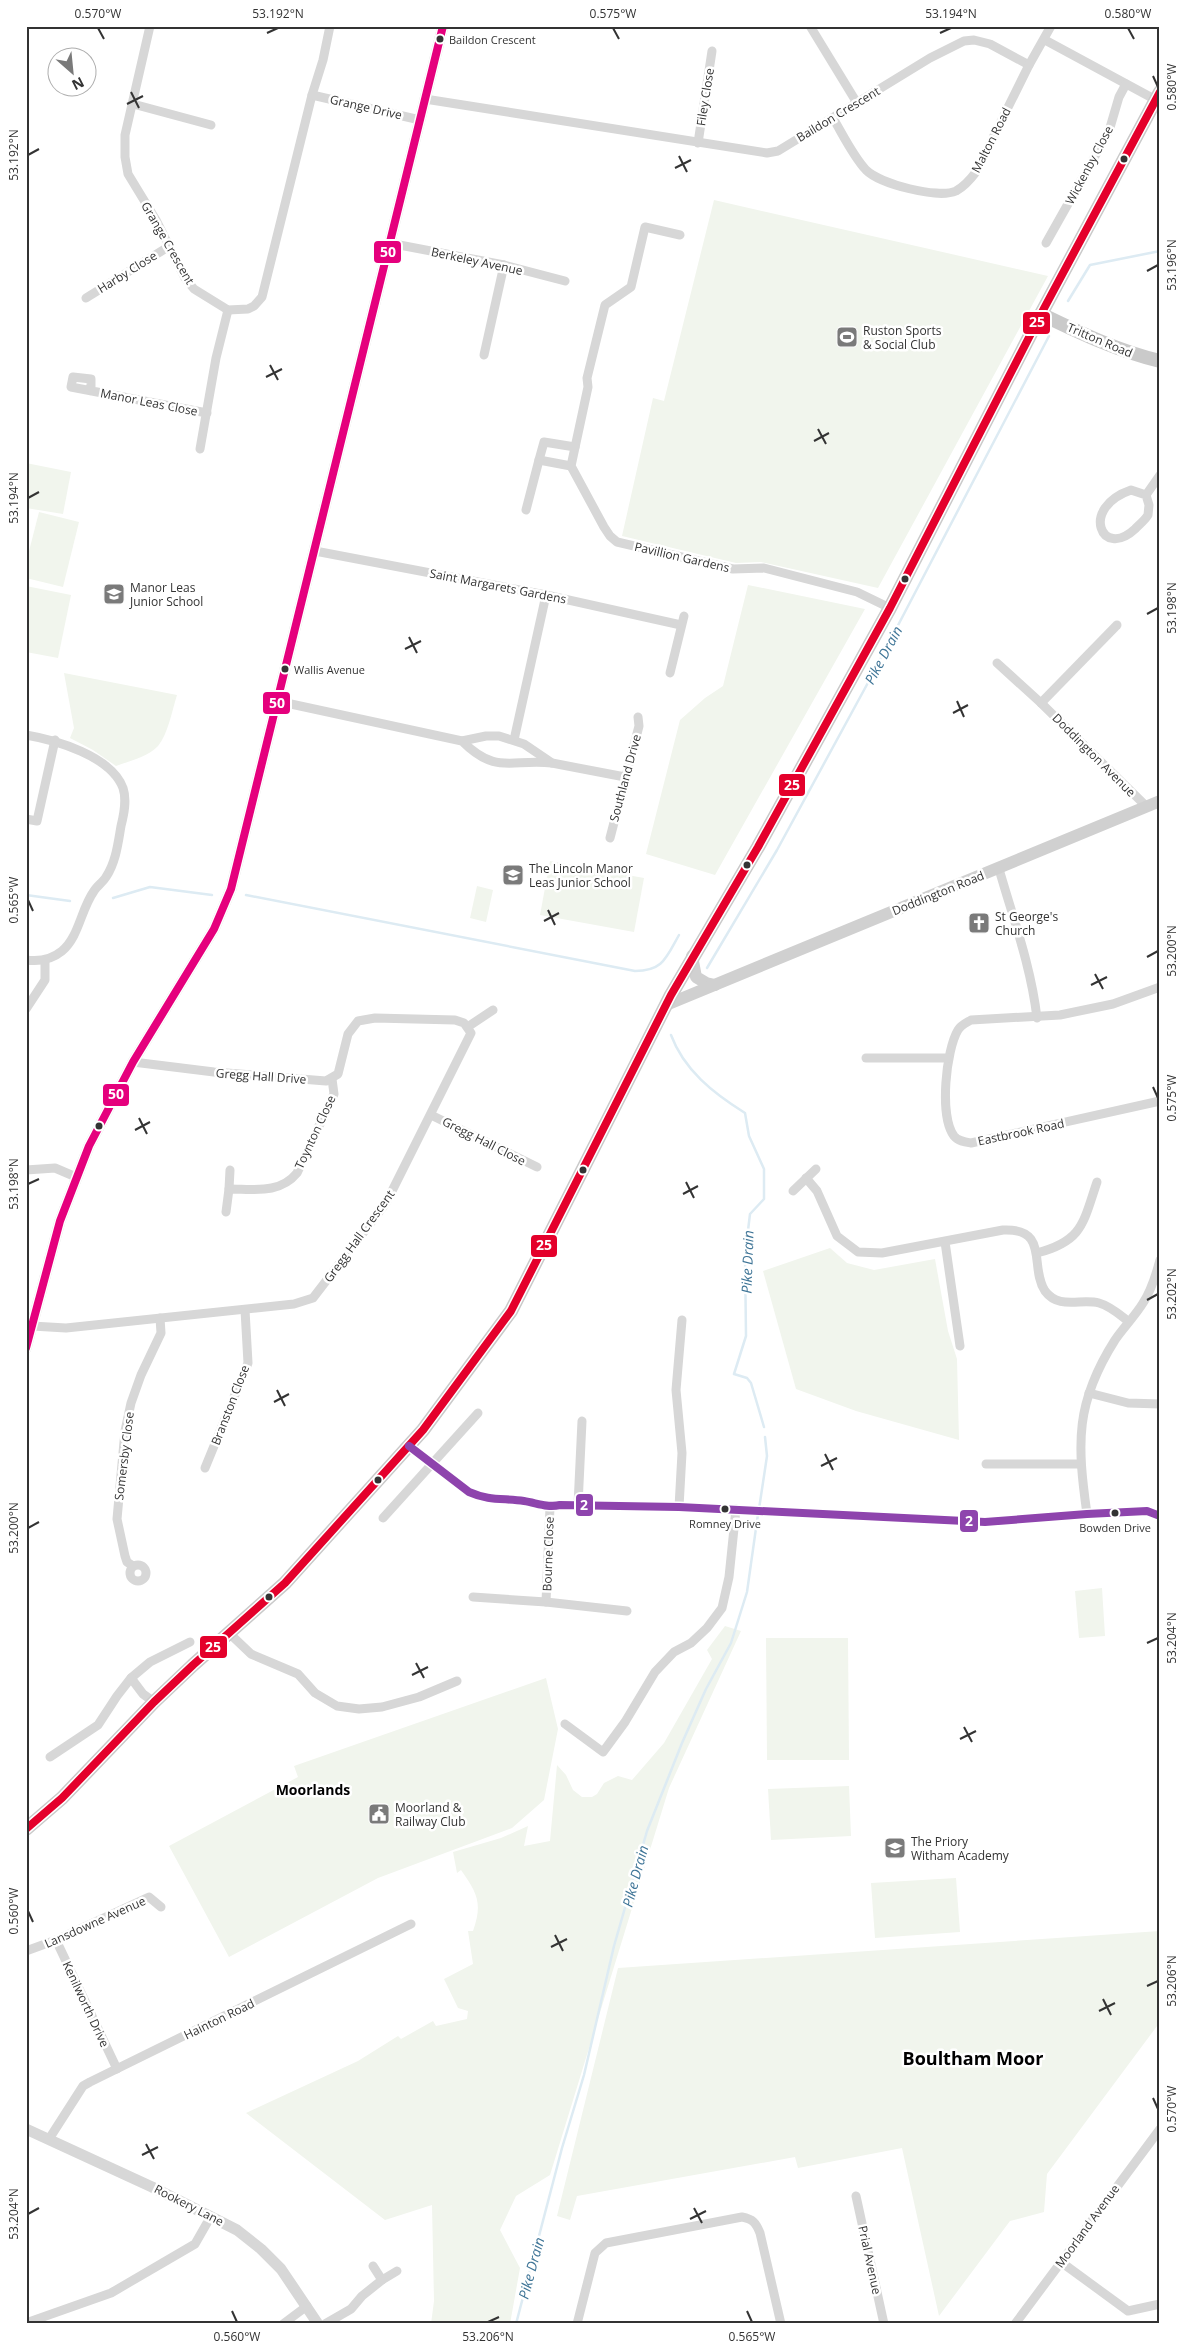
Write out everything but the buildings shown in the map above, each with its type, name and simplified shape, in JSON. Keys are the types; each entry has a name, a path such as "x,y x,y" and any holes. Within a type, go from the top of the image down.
{"main road":[{"path":"30,1826 62,1798 154,1702 285,1583 448,1400 511,1311 692,956 758,847 890,608 1041,314 1158,96"},
{"name":"Tritton Road","path":"1041,314 1094,340 1124,352 1160,361"},
{"name":"Doddington Road","path":"666,1006 1160,801"},
{"path":"692,956 696,977 706,983 715,985"}],"street":[{"name":"Grange Crescent","path":"150,26 125,135 125,157 128,174 156,220 185,278 194,289 228,310"},
{"path":"228,310 248,309 254,306 262,297 312,95 324,60 330,26"},
{"path":"26,1348 46,1268 76,1177 109,1104 214,929 231,889 443,26"},
{"path":"810,26 857,103"},
{"name":"Malton Road","path":"833,118 865,168 873,176 886,182 920,190 942,194 955,191 967,183 976,172 1029,65 1045,40 1051,26"},
{"name":"Baildon Crescent","path":"425,99 767,153 778,151 930,58 964,40 974,40 990,44 1029,65"},
{"path":"1045,40 1126,84 1158,96"},
{"name":"Filey Close","path":"698,143 712,51"},
{"name":"Wickenby Close","path":"1046,243 1109,131 1119,97 1126,84"},
{"name":"Grange Drive","path":"312,95 420,120"},
{"path":"133,104 211,125"},
{"path":"539,460 570,466 588,387 587,378 605,305 631,287 645,228 680,235"},
{"name":"Berkeley Avenue","path":"389,243 504,265 564,281"},
{"name":"Harby Close","path":"86,298 168,247"},
{"path":"484,355 504,265"},
{"name":"Manor Leas Close","path":"200,450 216,358 228,310"},
{"name":"Manor Leas Close","path":"91,391 207,413"},
{"path":"526,510 544,442 575,447"},
{"name":"Pavillion Gardens","path":"570,466 610,536 618,542 733,569 764,568 857,592 890,608"},
{"path":"1146,495 1131,490 1120,493 1104,509 1099,521 1105,534 1114,538 1126,536 1146,518 1149,510 1146,495 1160,475"},
{"name":"Saint Margarets Gardens","path":"315,551 546,595 681,625"},
{"path":"514,740 546,595"},
{"path":"670,673 684,616"},
{"name":"Doddington Avenue","path":"1041,703 1117,625"},
{"name":"Doddington Avenue","path":"996,663 1041,703 1147,807"},
{"path":"277,701 462,741 486,736 514,740 552,763"},
{"name":"Southland Drive","path":"610,838 639,726 638,717"},
{"path":"26,734 55,740 87,755 118,779 124,789 124,812 113,864 107,876 94,891 74,935 64,950 45,961 26,960"},
{"path":"37,821 55,740"},
{"path":"462,741 477,755 500,764 552,763 625,777"},
{"path":"26,819 46,824"},
{"path":"999,869 1026,958 1035,995 1037,1018"},
{"path":"26,1009 45,980 45,961"},
{"name":"Eastbrook Road","path":"1160,987 1113,1004 1060,1015 1037,1018 970,1020 959,1029 948,1058 946,1086 949,1121 955,1137 964,1142 981,1142 1160,1101"},
{"path":"332,1079 340,1069 348,1034 352,1026 366,1018 454,1020 468,1026 494,1010"},
{"name":"Gregg Hall Crescent","path":"32,1326 66,1328 245,1310 301,1303 313,1298 386,1203 470,1039 471,1033 468,1026"},
{"path":"866,1058 948,1058"},
{"name":"Gregg Hall Drive","path":"133,1062 214,1072 326,1081 332,1079"},
{"name":"Toynton Close","path":"229,1189 277,1188 292,1179 297,1173 334,1094 332,1079"},
{"name":"Gregg Hall Close","path":"431,1115 537,1168"},
{"path":"26,1170 55,1168 76,1177"},
{"path":"793,1191 816,1169"},
{"path":"226,1212 230,1170"},
{"path":"806,1178 817,1191 837,1236 858,1252 882,1253 1012,1230 1021,1232 1028,1237 1037,1253 1041,1280 1045,1290 1051,1296 1060,1301 1100,1303 1128,1321"},
{"path":"1037,1253 1056,1248 1076,1233 1084,1222 1097,1182"},
{"path":"945,1242 960,1346"},
{"path":"1087,1514 1080,1464 1081,1431 1089,1393 1096,1373 1128,1321 1143,1303 1160,1260"},
{"name":"Branston Close","path":"205,1468 248,1363 245,1310"},
{"name":"Somersby Close","path":"133,1566 127,1562 117,1519 125,1431 131,1404 141,1376 161,1333 160,1318"},
{"path":"680,1507 682,1453 676,1390 682,1320"},
{"path":"1089,1393 1128,1403 1160,1404"},
{"path":"383,1518 478,1413"},
{"path":"578,1506 582,1421"},
{"path":"409,1446 469,1492 492,1500 522,1501 550,1507 560,1505 680,1507 985,1522 1087,1514 1147,1512 1160,1516"},
{"path":"986,1464 1080,1464"},
{"name":"Bourne Close","path":"546,1602 550,1507"},
{"path":"565,1724 604,1752 625,1722 655,1672 674,1652 691,1643 708,1628 722,1608 729,1578 739,1510"},
{"name":"Bourne Close","path":"473,1597 546,1602 627,1611"},
{"path":"229,1633 251,1654 298,1674 315,1693 337,1706 359,1709 382,1707 419,1697 457,1681"},
{"path":"50,1757 98,1726 120,1691 131,1678 150,1662 190,1642"},
{"path":"131,1678 143,1694 154,1702"},
{"name":"Lansdowne Avenue","path":"26,1951 56,1940 149,1897 161,1906"},
{"name":"Hainton Road","path":"48,2139 84,2086 411,1924"},
{"name":"Kenilworth Drive","path":"56,1940 117,2069"},
{"name":"Moorland Avenue","path":"1015,2324 1160,2128"},
{"name":"Rookery Lane","path":"26,2129 237,2230 261,2249 281,2269 318,2324"},
{"name":"Prial Avenue","path":"856,2196 884,2324"},
{"path":"26,2323 111,2293 195,2244 211,2216"},
{"path":"577,2324 596,2253 606,2243 742,2217 750,2219 757,2224 781,2324"},
{"path":"1061,2262 1128,2311 1160,2304"},
{"path":"373,2266 382,2280"},
{"path":"325,2324 351,2309 362,2296 397,2271"},
{"path":"283,2324 307,2306"}],"shaded area":[{"name":"Ruston Sports & Social Club","path":"714,200 1048,276 878,588 761,562 736,563 622,536 653,398 664,401"},
{"path":"26,463 71,472 63,514 26,508"},
{"path":"39,512 79,522 63,587 26,578 26,563"},
{"path":"748,585 865,609 715,875 646,854 680,720 705,698 723,686"},
{"path":"26,586 71,595 58,658 26,652"},
{"path":"64,673 177,695 167,729 158,746 144,756 116,766 93,750 70,738 74,728"},
{"path":"550,861 644,878 634,932 540,915"},
{"path":"477,886 493,890 486,922 470,918"},
{"path":"830,1248 847,1263 874,1270 935,1259 948,1331 957,1359 959,1440 856,1411 796,1389 763,1271"},
{"path":"1102,1588 1105,1636 1079,1638 1075,1591"},
{"path":"725,1626 741,1631 669,1788 550,2175 516,2196 500,2230 520,2268 510,2324 431,2324 434,2301 432,2205 385,2220 246,2113 358,2061 398,2036 401,2039 433,2021 436,2026 467,2019 468,2011 458,2008 444,1979 473,1964 468,1931 473,1931 478,1913 478,1905 467,1878 461,1870 457,1873 453,1852 501,1838 528,1826 524,1846 550,1841 557,1765 566,1775 573,1790 582,1797 592,1797 597,1794 604,1783 618,1776 632,1780 664,1743 712,1659 707,1650"},
{"path":"766,1638 848,1638 849,1760 767,1760"},
{"name":"Moorland & Railway Club","path":"546,1678 558,1729 544,1800 512,1828 378,1878 229,1957 169,1846 298,1777 294,1766"},
{"path":"849,1786 851,1836 771,1840 768,1789"},
{"path":"956,1878 960,1932 875,1938 871,1883"},
{"path":"1160,1931 1160,2022 1047,2174 1044,2212 1010,2221 939,2316 902,2148 798,2168 795,2157 577,2196 570,2220 557,2216 618,1968"}],"waterway":[{"name":"Pike Drain","path":"1068,301 1090,265 1160,251"},
{"name":"Pike Drain","path":"707,968 777,850 870,679 1049,336"},
{"path":"113,898 150,887 212,895"},
{"path":"26,895 70,901"},
{"path":"246,895 635,971 652,969 663,962 679,935"},
{"name":"Pike Drain","path":"671,1035 684,1059 701,1080 745,1113 749,1136 764,1169 764,1199 750,1214 745,1255 746,1336 734,1374 747,1378 751,1383 764,1427"},
{"name":"Pike Drain","path":"759,1509 767,1456 765,1437"},
{"name":"Pike Drain","path":"516,2324 562,2148 584,2075 614,1946 647,1831 706,1689 731,1643 747,1592 758,1514"}],"transit line":[{"name":"50","path":"26,1348 60,1221 89,1146 133,1062 214,929 231,889 443,26"},
{"name":"25","path":"26,1829 62,1798 154,1702 285,1583 423,1430 511,1311 671,995 758,847 890,608 1041,314 1160,92"},
{"name":"2","path":"409,1446 469,1492 490,1498 524,1501 546,1506 679,1507 985,1522 1147,1511 1160,1516"}],"place":[{"name":"Baildon Crescent","path":"440,39"},
{"name":"Ruston Sports & Social Club","path":"847,337"},
{"name":"Manor Leas Junior School","path":"114,594"},
{"name":"Wallis Avenue","path":"285,669"},
{"name":"The Lincoln Manor Leas Junior School","path":"513,875"},
{"name":"St George's Church","path":"979,923"},
{"name":"Romney Drive","path":"725,1509"},
{"name":"Bowden Drive","path":"1115,1513"},
{"name":"Moorland & Railway Club","path":"379,1814"},
{"name":"The Priory Witham Academy","path":"895,1848"}],"district":[{"name":"Moorlands","path":"313,1789"},
{"name":"Boultham Moor","path":"973,2058"}]}
